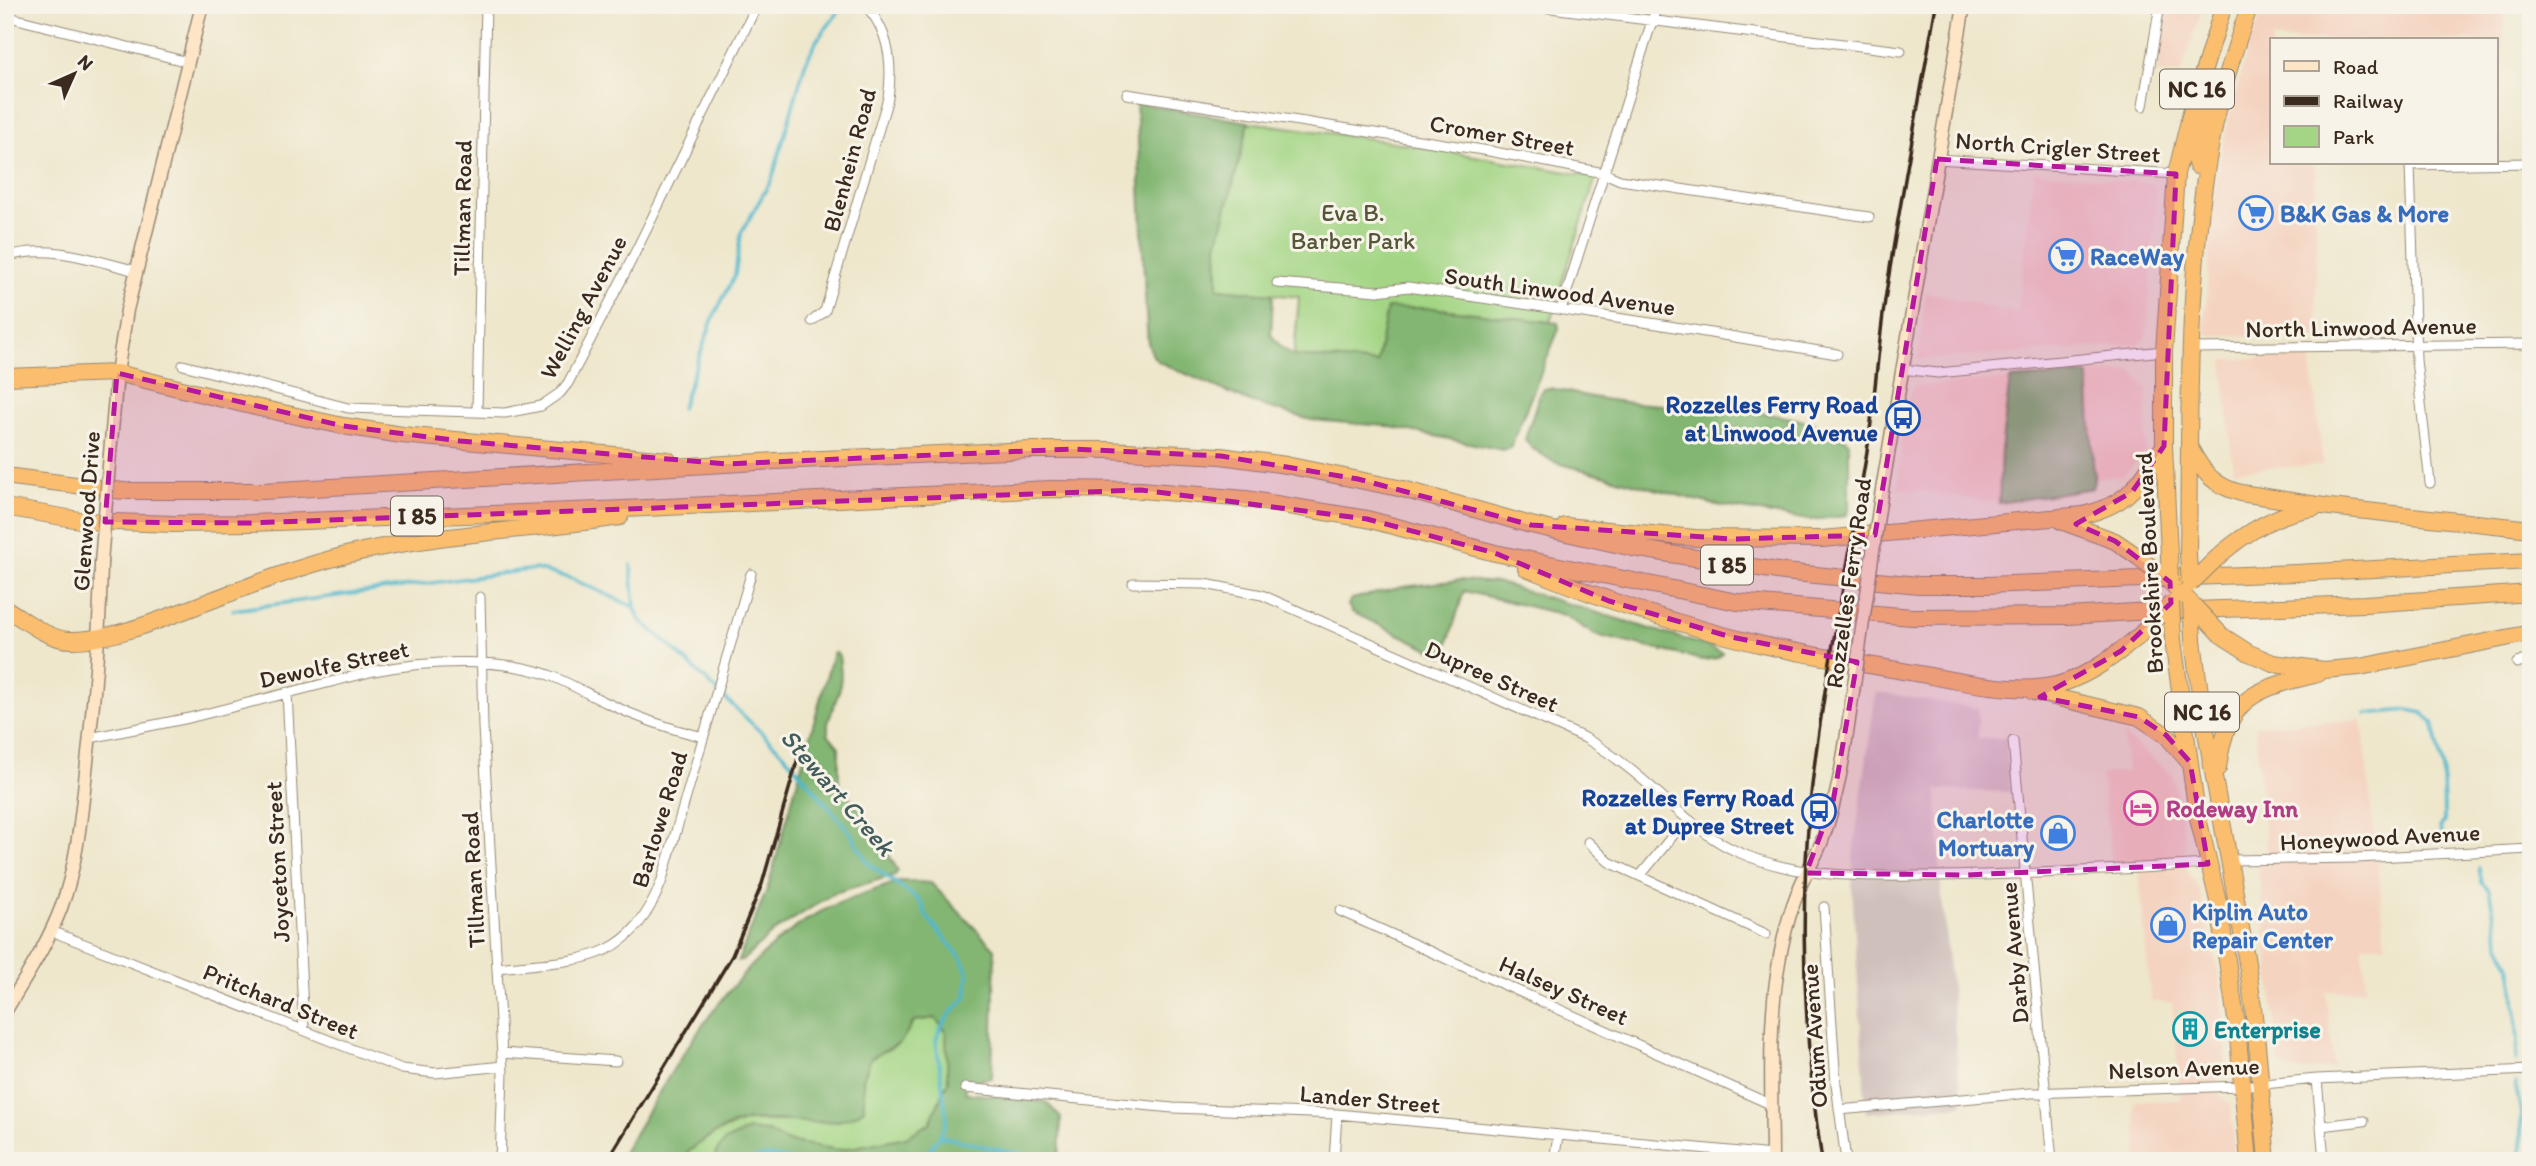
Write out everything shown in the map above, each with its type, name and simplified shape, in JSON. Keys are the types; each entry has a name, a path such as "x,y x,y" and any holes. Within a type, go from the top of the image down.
{"highway":[{"name":"Brookshire Boulevard","path":"2224,5 2213,36 2176,174 2164,351 2164,446 2169,554 2193,640 2201,706 2231,860 2250,982 2267,1161"},
{"name":"Brookshire Boulevard","path":"2249,1161 2237,1026 2218,901 2197,814 2173,640 2188,555 2192,348 2198,240 2206,169 2230,65 2250,5"},
{"path":"2206,169 2197,166 2194,157 2213,36"},
{"path":"5,377 117,373 255,407 343,426 402,435 726,464"},
{"path":"1531,526 1607,528 1695,538 1822,540 2048,518 2103,510 2123,500 2140,484 2164,446"},
{"path":"2189,446 2210,479 2227,489 2330,507 2531,529"},
{"name":"I 85","path":"5,476 123,491 255,491 726,464 1072,449 1221,456 1358,479 1594,541 1709,562 1919,585 1986,585 2296,573 2531,561"},
{"name":"I 85","path":"5,507 85,521 174,524 468,516 1051,489 1141,490 1207,495 1367,519 1495,554 1737,601 1941,619 2351,605 2531,593"},
{"path":"5,608 52,637 71,640 98,637 161,619 346,555 444,538 642,514 670,506"},
{"path":"2021,689 2048,687 2066,682 2098,666 2138,637 2221,554 2245,534 2279,517 2301,510 2330,507"},
{"path":"2048,518 2089,529 2115,541 2181,593 2225,637 2249,653 2273,663 2298,668 2360,667 2531,633"},
{"path":"1495,554 1609,600 1766,646 2021,689 2060,701 2139,717 2166,735 2190,762"},
{"path":"2216,784 2220,750 2227,728 2244,702 2277,684 2337,669"}],"street":[{"name":"Glenwood Drive","path":"5,1012 51,931 67,888 80,828 90,738 117,373 136,271 202,5"},
{"path":"486,6 519,5"},
{"name":"Welling Avenue","path":"183,365 348,408 505,413 541,407 560,393 568,383 757,5"},
{"path":"1526,5 1901,51"},
{"path":"1561,310 1657,5"},
{"name":"Rozzelles Ferry Road","path":"1772,1158 1774,1005 1777,973 1789,923 1806,873 1826,829 1845,746 1901,369 1964,5"},
{"path":"2143,106 2160,5"},
{"name":"Tillman Road","path":"477,412 486,6"},
{"name":"Blenhein Road","path":"813,321 825,311 888,99 891,68 888,48 869,6"},
{"path":"5,16 188,62"},
{"name":"Cromer Street","path":"1127,94 1463,146 1604,173 1620,180 1869,217"},
{"name":"North Crigler Street","path":"1937,159 2176,174"},
{"path":"2498,163 2531,163"},
{"path":"2410,164 2415,345 2430,483"},
{"path":"5,257 36,251 53,252 136,271"},
{"name":"South Linwood Avenue","path":"1277,283 1378,291 1408,288 1837,354"},
{"name":"North Linwood Avenue","path":"2192,348 2531,344"},
{"path":"1901,369 1938,373 2164,351"},
{"name":"Barlowe Road","path":"497,968 597,955 625,939 643,920 661,883 751,574"},
{"name":"Dupree Street","path":"1133,583 1232,587 1287,605 1585,738 1620,760 1717,842 1737,852 1806,873"},
{"name":"Tillman Road","path":"480,597 483,727 503,1066 500,1161"},
{"path":"2516,663 2531,658"},
{"name":"Dewolfe Street","path":"90,738 189,718 402,665 454,662 526,668 550,676 654,723 703,737"},
{"name":"Joyceton Street","path":"287,692 304,1030"},
{"name":"Darby Avenue","path":"2013,741 2052,1161"},
{"path":"1640,876 1674,834 1691,821"},
{"path":"1588,842 1609,862 1766,934"},
{"name":"Honeywood Avenue","path":"2231,860 2357,858 2531,849"},
{"path":"1806,873 1889,876 2026,873 2208,864"},
{"name":"Odum Avenue","path":"1824,907 1839,1110 1846,1161"},
{"name":"Halsey Street","path":"1340,911 1772,1105"},
{"name":"Pritchard Street","path":"51,931 402,1069 435,1073 503,1066"},
{"path":"502,1053 616,1061"},
{"name":"Nelson Avenue","path":"1839,1110 2045,1093 2242,1086 2317,1079 2531,1070"},
{"path":"2317,1079 2325,1161"},
{"name":"Lander Street","path":"965,1088 1172,1108 1337,1114 1772,1158"},
{"path":"1334,1161 1337,1114"},
{"path":"2321,1126 2364,1121"},
{"path":"1554,1161 1558,1136"}],"highlighted area":[{"path":"1937,159 2176,174 2164,446 2132,492 2076,524 2115,541 2170,582 2171,603 2121,651 2040,697 2139,717 2166,735 2190,762 2208,864 1966,875 1806,873 1833,802 1857,662 1731,637 1609,601 1495,553 1367,519 1141,490 250,523 105,522 117,373 343,426 460,441 726,464 1072,449 1221,456 1358,479 1531,525 1732,539 1875,535"}],"shaded area":[{"path":"2168,5 2203,5 2181,74 2157,73"},
{"path":"2265,5 2504,5 2503,68 2498,68 2498,38 2270,38 2270,164 2315,164 2317,336 2209,335 2204,328 2214,200 2220,159 2248,48"},
{"path":"2034,171 2152,184 2157,187 2147,331 2144,340 2137,344 1918,360 1926,292 2018,314"},
{"path":"2310,356 2323,465 2233,470 2223,360"},
{"path":"2132,371 2147,390 2145,453 2122,476 2094,478 1999,503 1898,488 1902,437 1909,398 1914,386"},
{"path":"1876,692 1978,708 1978,738 2006,738 2010,792 1937,790 1941,887 1962,1105 1866,1113 1852,887 1853,854"},
{"path":"2362,720 2386,945 2362,945 2366,989 2326,992 2334,1068 2290,1071 2279,1062 2258,865 2268,864 2255,725"},
{"path":"2123,735 2173,775 2186,847 2182,854 2189,874 2199,888 2220,980 2227,1061 2218,1071 2220,1096 2231,1105 2235,1161 2138,1161 2134,1101 2181,1100 2172,1003 2151,1001 2138,864 2113,865 2101,774 2127,771"}],"green space":[{"path":"1136,103 1249,122 1217,245 1218,289 1273,294 1271,335 1281,347 1294,356 1377,363 1387,308 1432,308 1558,323 1559,329 1510,448 1503,450 1386,426 1311,420 1250,402 1159,362 1153,356 1148,343"},
{"name":"Eva B. Barber Park","path":"1249,122 1387,141 1596,177 1550,322 1432,308 1387,308 1377,363 1294,356 1299,297 1218,289 1217,245"},
{"path":"2088,374 2094,478 2092,488 1999,503 2001,451 2010,379"},
{"path":"1550,388 1624,402 1778,416 1809,422 1833,431 1849,443 1849,510 1846,516 1809,520 1711,504 1554,462 1532,448 1525,439 1540,393"},
{"path":"1460,580 1499,583 1710,647 1722,653 1717,658 1703,660 1595,635 1564,615 1464,591 1444,656 1352,612 1348,605 1351,599 1403,587"},
{"path":"836,652 841,673 840,688 828,723 828,734 839,747 839,784 871,824 898,871 895,875 834,893 772,933 743,960 738,961 768,887 833,653"},
{"path":"901,881 931,883 995,949 992,1078 964,1082 966,1093 1046,1102 1061,1118 1059,1161 714,1161 716,1152 725,1141 748,1130 768,1132 785,1141 840,1150 906,1137 930,1123 948,1081 946,1031 935,1018 914,1021 900,1043 871,1058 863,1079 864,1109 853,1116 824,1122 746,1121 717,1132 690,1150 681,1161 618,1161 706,1020 761,956 792,930 826,909"},
{"path":"935,1018 946,1031 948,1081 930,1123 906,1137 840,1150 785,1141 768,1132 716,1152 714,1161 681,1161 685,1154 713,1134 746,1121 839,1121 864,1109 863,1079 871,1058 900,1043 914,1021"}],"waterway":[{"name":"Stewart Creek","path":"681,408 713,318 735,275 741,233 772,179 805,64 817,40 841,9"},
{"name":"Stewart Creek","path":"631,565 635,608 640,620 784,754 850,832 868,863 920,901 927,917 962,959 968,974 966,998 944,1023 936,1041 947,1120 940,1136 928,1151 908,1161"},
{"path":"233,610 535,569 570,578 634,607"},
{"path":"5,642 11,643"},
{"path":"2366,714 2408,710 2423,713 2433,722 2443,769 2444,821 2440,828 2444,840"},
{"path":"2479,868 2482,883 2489,890 2500,944 2511,969 2518,1042 2516,1060"},
{"path":"2515,1083 2521,1112 2521,1161"},
{"path":"940,1136 1004,1151 1067,1161"},
{"name":"Stewart Creek","path":"742,1161 769,1156 793,1161"}],"railway":[{"path":"1822,1161 1811,1072 1805,983 1805,893 1810,804 1829,669 1868,445 1891,263 1936,5"},
{"path":"607,1161 732,956 762,884 802,744"}],"place":[{"name":"B&K Gas & More","path":"2256,213"},
{"name":"RaceWay","path":"2066,256"},
{"name":"Rozzelles Ferry Road at Linwood Avenue","path":"1903,418"},
{"name":"Rodeway Inn","path":"2141,808"},
{"name":"Rozzelles Ferry Road at Dupree Street","path":"1819,811"},
{"name":"Charlotte Mortuary","path":"2058,833"},
{"name":"Kiplin Auto Repair Center","path":"2168,925"},
{"name":"Enterprise","path":"2190,1029"}]}
